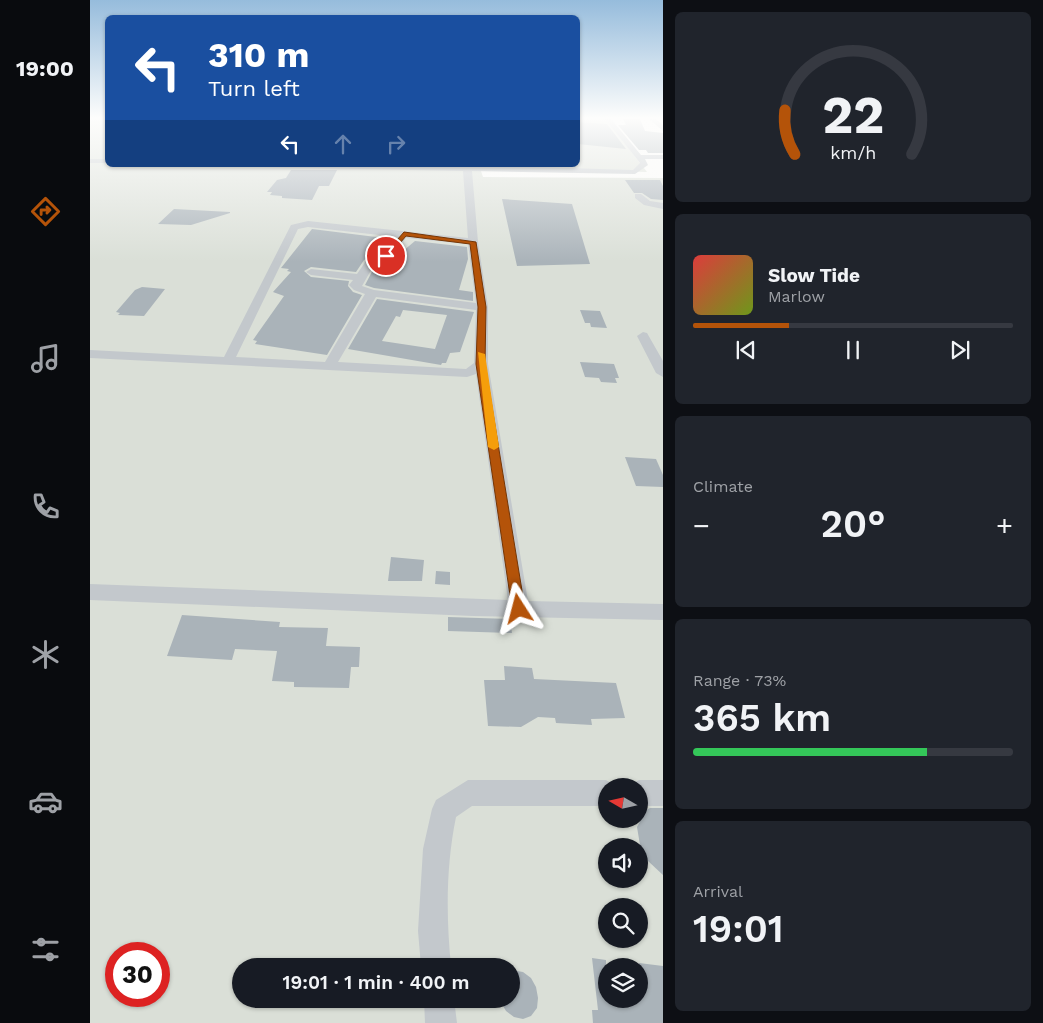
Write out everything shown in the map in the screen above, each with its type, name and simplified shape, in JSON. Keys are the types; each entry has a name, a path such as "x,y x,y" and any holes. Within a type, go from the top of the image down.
{"street":[{"path":"398,167 630,173 641,167"},
{"path":"468,168 473,242 482,307 481,364 519,609"},
{"path":"638,196 647,203 663,206"},
{"path":"228,361 294,227 308,224 473,242"},
{"path":"404,234 386,256 370,264 355,285 372,293 482,307"},
{"path":"311,272 360,278"},
{"path":"330,367 372,293"},
{"path":"643,336 663,373"},
{"path":"90,354 466,373 475,370 481,364"},
{"path":"90,592 519,609 663,612"},
{"path":"435,958 433,931 436,849 445,809 468,793 598,793"},
{"path":"648,793 663,793"},
{"path":"440,1008 442,1023"}],"shaded area":[{"path":"90,167 643,167 647,172 480,168 483,177 663,178 663,1023 90,1023"}],"building":[{"path":"291,170 337,170 329,186 319,186 312,200 282,198 282,196 270,195 272,192 267,192 277,180 286,178"},
{"path":"625,180 660,180 663,186 663,200 651,199 642,193 634,193"},
{"path":"502,199 572,204 590,264 517,266"},
{"path":"174,209 230,213 191,225 158,224"},
{"path":"312,229 392,239 381,252 364,260 356,272 311,267 304,271 311,277 349,281 348,286 353,292 362,295 327,355 255,344 257,341 253,340 284,296 273,292 291,272 287,271 289,269 281,268"},
{"path":"415,241 467,247 468,259 459,290 473,292 473,301 374,288 365,285 375,266 391,260 400,248 403,251"},
{"path":"142,287 165,289 144,316 118,315 120,313 116,312 135,290"},
{"path":"377,299 474,312 460,352 450,353 446,363 441,365 348,349","holes":["403,310 447,315 435,349 382,341 396,316 400,317"]},
{"path":"580,310 600,311 607,328 591,327 590,323 585,323"},
{"path":"580,362 614,364 619,378 615,378 617,383 601,382 599,378 585,377"},
{"path":"625,457 656,459 663,475 663,487 636,486"},
{"path":"391,557 424,560 422,581 388,581"},
{"path":"436,571 450,572 450,585 435,584"},
{"path":"182,615 280,622 279,627 328,628 326,646 360,647 359,667 351,667 349,688 294,687 294,682 272,681 277,651 235,649 232,660 167,656"},
{"path":"448,617 510,619 512,633 448,631"},
{"path":"504,666 532,668 534,679 616,683 625,718 591,719 592,725 556,723 555,718 538,717 521,727 488,726 484,680 505,680"},
{"path":"663,808 663,875 648,861 648,838 639,838 637,828 648,828 648,809"},
{"path":"592,958 598,959 598,1008 648,1008 648,964 663,966 663,1023 593,1023 592,1010 598,1010"},
{"path":"520,972 523,972 531,978 536,987 537,1008 531,1016 523,1019 514,1017 504,1008 520,1008"}],"slow traffic":[{"path":"481,354 494,447"}],"route":[{"path":"386,256 404,234 473,242 482,307 481,364 519,609"}]}
